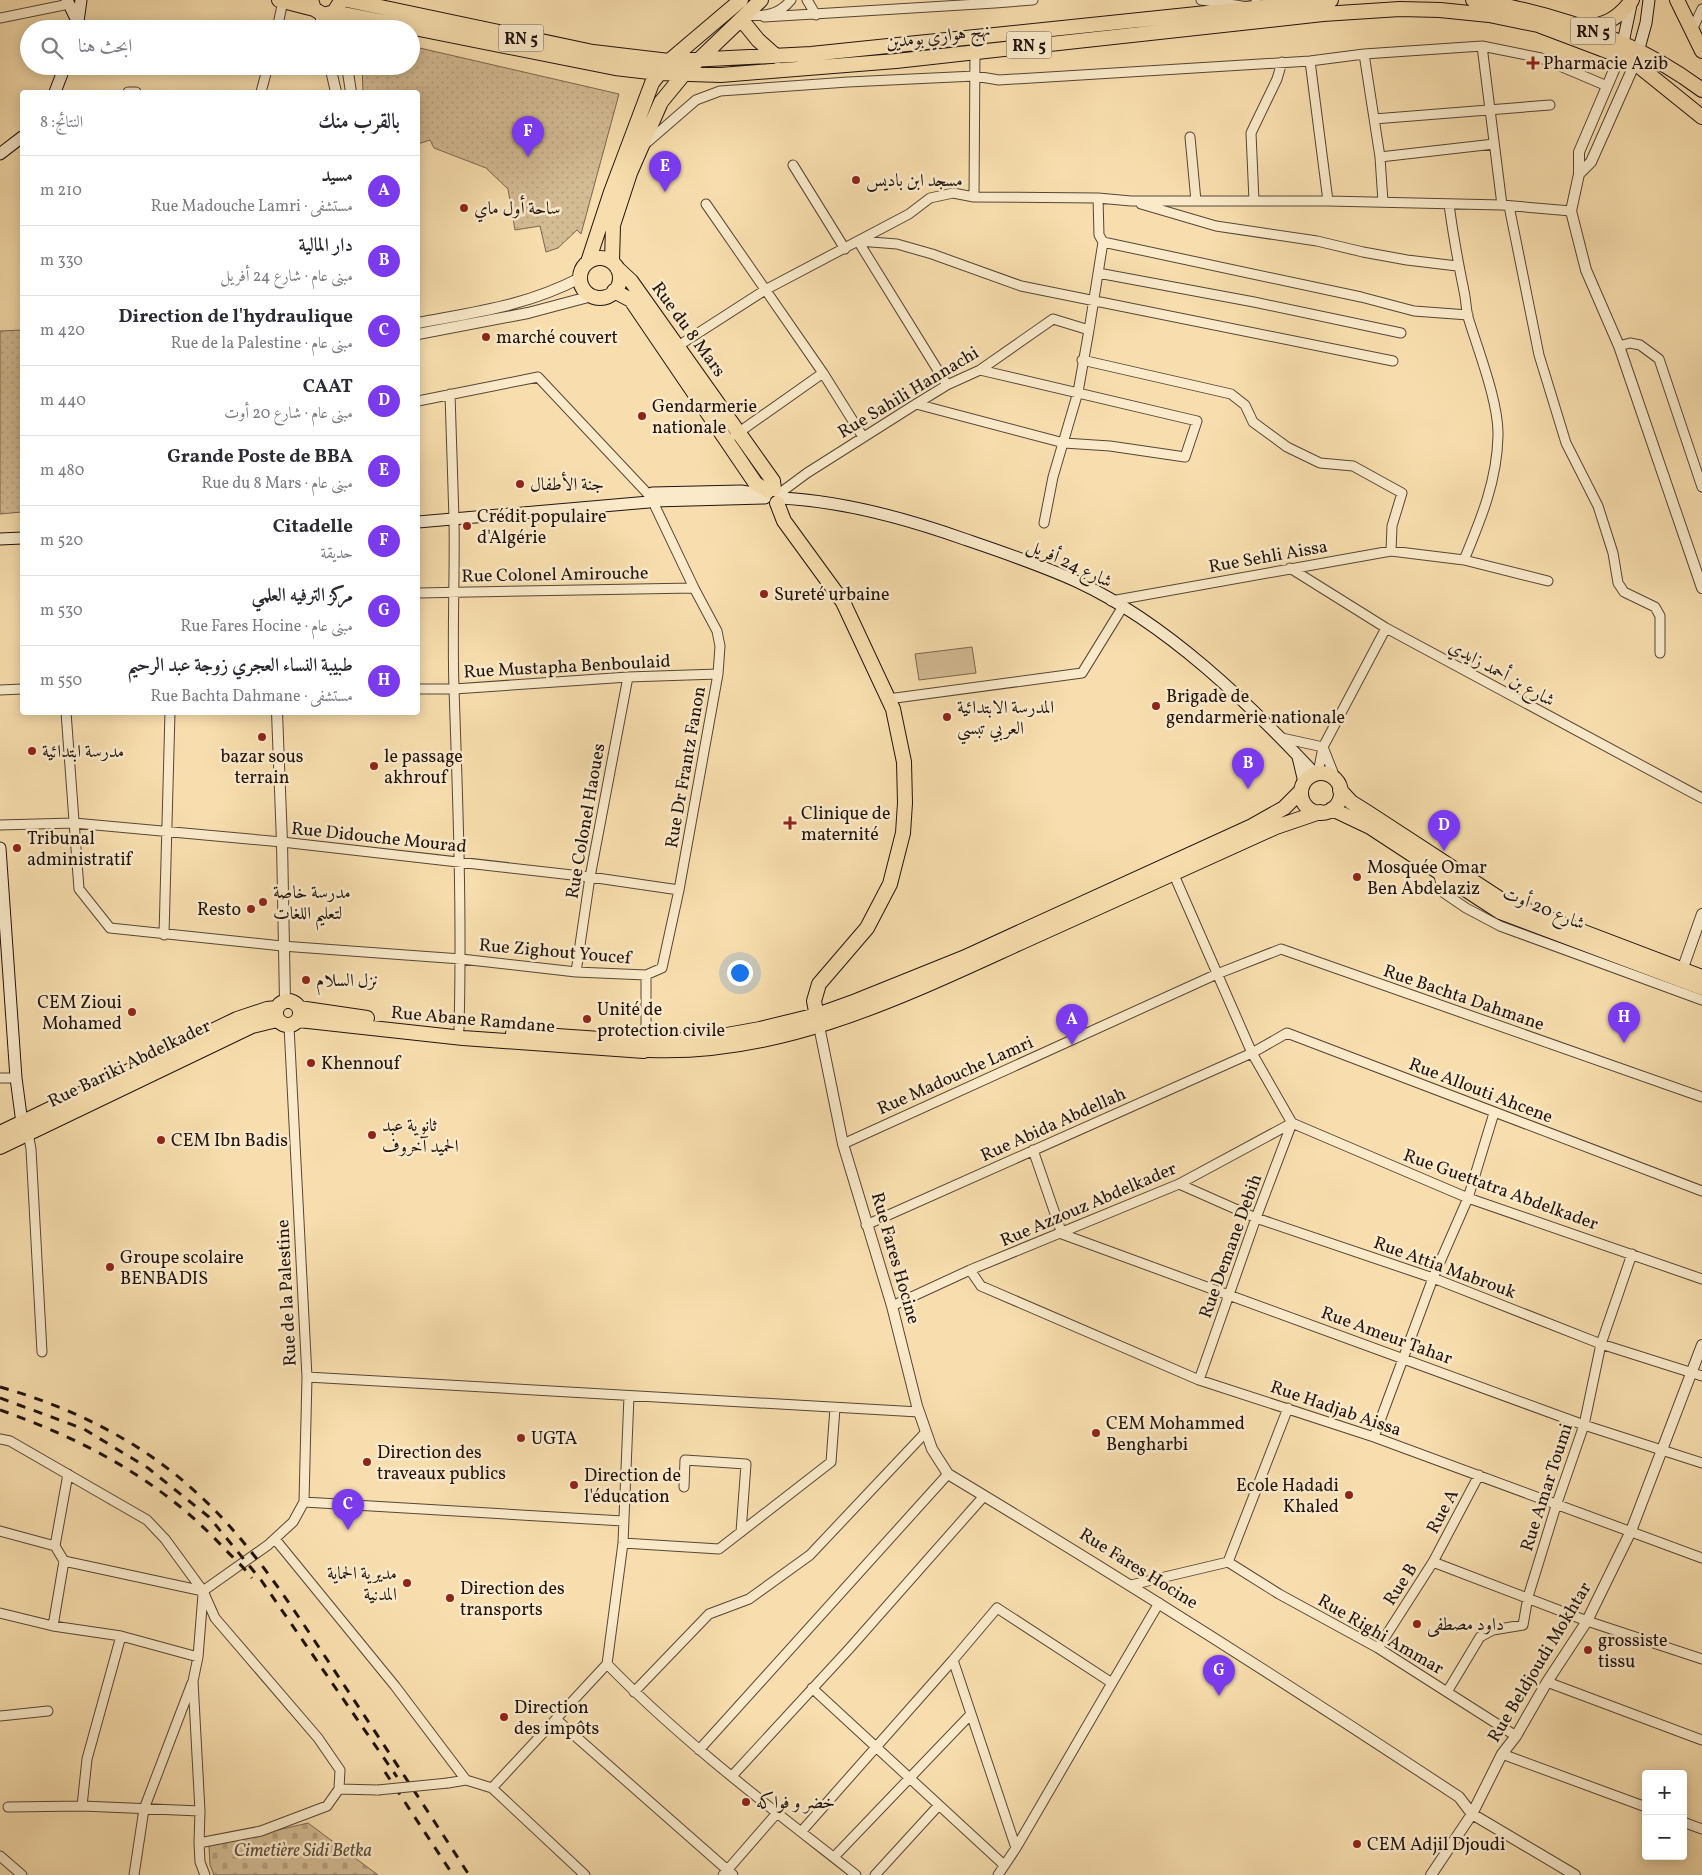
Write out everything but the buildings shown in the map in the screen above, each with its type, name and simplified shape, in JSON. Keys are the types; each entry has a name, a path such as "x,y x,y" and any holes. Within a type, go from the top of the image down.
{"main road":[{"path":"79,20 81,0"},
{"name":"نهج هواري بومدين","path":"281,0 383,20"},
{"name":"نهج هواري بومدين","path":"347,0 593,52 669,61 777,57 979,38 1256,4 1331,0"},
{"path":"588,262 646,93 658,73 669,61 740,0"},
{"path":"615,265 602,258 588,262 583,266 580,278 583,288 592,296 604,297 614,291 620,280 615,265 613,226 640,149 661,102 684,74 761,0"},
{"name":"نهج هواري بومدين","path":"1473,0 1541,13 1583,27 1622,50 1702,90"},
{"path":"1583,27 1600,25 1616,18 1632,0"},
{"path":"1622,50 1632,0"},
{"path":"1637,57 1649,0"},
{"path":"1677,0 1702,51"},
{"path":"68,2 75,20"},
{"name":"نهج هواري بومدين","path":"420,28 615,68 658,73 721,75 813,68 1323,14 1400,9 1465,12 1513,19 1622,50"},
{"path":"743,17 758,40 777,57"},
{"name":"نهج هواري بومدين","path":"1637,57 1702,117"},
{"path":"56,90 62,75"},
{"path":"2,152 20,138"},
{"name":"Rue du 8 Mars","path":"615,265 631,281 740,431 773,481 773,495"},
{"name":"Rue du 8 Mars","path":"614,291 631,300 756,484 773,495"},
{"name":"شارع 24 أفريل","path":"420,522 454,520 651,498 741,491 810,500 910,521 1037,565 1079,583 1122,608 1187,654 1282,738 1298,756 1309,780"},
{"name":"Rue Fares Hocine","path":"773,495 784,521 843,602 888,699 901,743 905,781 904,818 897,860 890,884 867,928 819,984 814,1001 818,1021"},
{"path":"0,539 20,538"},
{"path":"1328,774 1338,785 1339,801 1326,810 1276,827 1174,875 872,1008 818,1021 1107,893 1269,817 1289,804 1309,780 1328,774"},
{"path":"1309,780 1306,806 1326,810"},
{"name":"شارع 20 أوت","path":"1338,785 1351,802 1505,902 1679,980 1702,976"},
{"name":"شارع 20 أوت","path":"1326,810 1370,827 1485,904 1511,917 1702,988"},
{"path":"0,848 16,1078 25,1128"},
{"name":"Rue Abane Ramdane","path":"288,1014 463,1038 610,1050 710,1038 818,1021"},
{"name":"Rue Abane Ramdane","path":"288,1014 647,1045"},
{"name":"Rue Bariki Abdelkader","path":"0,1133 25,1128 252,1026 288,1014"},
{"name":"Rue Bariki Abdelkader","path":"0,1147 25,1128"}],"street":[{"path":"278,20 281,0"},
{"path":"764,17 785,8 791,0"},
{"path":"807,0 816,15"},
{"path":"743,17 816,15 995,1 1033,0"},
{"path":"1201,0 1256,4"},
{"path":"0,18 68,2"},
{"path":"325,8 332,20"},
{"path":"1692,30 1702,9"},
{"path":"640,149 696,100 720,91 848,82 975,76 999,80 1310,61 1364,54 1482,46 1540,58 1607,86"},
{"path":"1482,46 1494,144 1539,355 1566,443 1598,506 1613,553 1618,583 1624,592 1655,607 1660,616 1660,653"},
{"path":"1622,50 1580,152 1579,174 1571,211 1586,270 1619,346 1702,588"},
{"path":"974,197 975,51"},
{"path":"1364,54 1380,157 1383,202"},
{"path":"1579,174 1591,162 1637,57"},
{"path":"1310,61 1328,201"},
{"path":"1254,201 1251,133 1277,79 1282,62"},
{"path":"262,90 266,75"},
{"path":"332,75 336,90"},
{"path":"348,75 351,90"},
{"path":"1374,119 1550,105"},
{"path":"1190,137 1196,202"},
{"path":"1380,157 1494,144"},
{"path":"793,165 845,249"},
{"path":"678,346 765,290 909,214 930,198 939,194 953,193 974,197 1098,198 1131,202 1328,201 1506,205 1571,211"},
{"path":"1044,523 1054,477 1078,392 1082,360 1094,301 1103,242 1100,235 1098,198"},
{"path":"1131,202 1216,226 1317,241 1406,260 1457,266"},
{"path":"706,204 823,373 863,437"},
{"path":"1449,204 1457,266 1498,433 1496,468 1486,509 1464,560"},
{"path":"858,241 897,244 932,254 1021,286 1393,361"},
{"path":"858,241 947,385"},
{"path":"1103,242 1361,297 1414,311 1468,315"},
{"path":"1098,273 1254,302 1400,333"},
{"path":"420,323 515,304 556,290 580,278"},
{"path":"420,334 528,314 592,296"},
{"name":"Rue Sahili Hannachi","path":"773,495 947,385 980,370 1053,319 1089,330"},
{"path":"1619,346 1630,343 1640,345 1659,359 1702,488"},
{"path":"1082,360 1231,394 1245,405 1253,422 1287,447 1320,463 1353,466 1402,493 1392,526 1392,551"},
{"path":"916,404 1064,443 1110,446 1185,457 1197,421 980,370"},
{"path":"727,441 823,373"},
{"name":"Rue Dr Frantz Fanon","path":"450,394 538,377 651,498 694,588 717,630 720,646 718,674 679,890 662,968 646,974"},
{"path":"420,401 450,394 454,520 452,593 461,959 459,1029"},
{"name":"Rue Sehli Aissa","path":"1111,601 1392,551 1464,560 1548,581"},
{"name":"شارع بن أحمد زايدي","path":"1290,568 1386,628 1702,798"},
{"name":"Rue Colonel Amirouche","path":"420,593 694,588"},
{"path":"888,699 1082,673 1122,608"},
{"path":"1309,780 1323,746 1386,628"},
{"name":"Rue Mustapha Benboulaid","path":"420,688 454,689 628,676 718,674"},
{"name":"Rue Colonel Haoues","path":"576,972 590,877 628,676"},
{"path":"0,690 20,689"},
{"name":"Rue Zighout Youcef","path":"66,715 79,889 110,928 282,946 461,959 576,972 646,974"},
{"path":"164,935 170,715"},
{"path":"277,715 282,842 282,946 288,1014"},
{"path":"1282,738 1323,746"},
{"path":"1323,746 1338,785"},
{"name":"Rue Didouche Mourad","path":"0,825 74,823 282,842 590,877 679,890"},
{"path":"1174,875 1252,1053 1292,1123"},
{"path":"1702,914 1679,980 1702,1000"},
{"name":"Rue Bachta Dahmane","path":"1217,974 1281,949 1702,1097"},
{"path":"646,974 647,1045"},
{"name":"Rue Madouche Lamri","path":"843,1144 1217,974"},
{"name":"Rue de la Palestine","path":"203,1591 272,1542 293,1522 300,1513 304,1502 306,1377 288,1014"},
{"name":"Rue Fares Hocine","path":"818,1021 843,1144 892,1306 919,1412 932,1448 948,1474 1131,1585 1326,1708 1459,1797 1472,1814"},
{"name":"Rue Allouti Ahcene","path":"1252,1053 1287,1033 1702,1191"},
{"name":"Rue Abida Abdellah","path":"866,1225 1252,1053"},
{"path":"0,1078 16,1078"},
{"path":"1374,1437 1434,1278 1468,1198 1494,1113"},
{"name":"Rue Azzouz Abdelkader","path":"892,1306 970,1270 1062,1234 1179,1184 1292,1123"},
{"name":"Rue Guettatra Abdelkader","path":"1292,1123 1468,1198 1702,1279"},
{"name":"Rue Demane Debih","path":"1199,1380 1256,1218 1292,1123"},
{"path":"25,1128 31,1149 42,1352"},
{"path":"1033,1150 1062,1234"},
{"name":"Rue Attia Mabrouk","path":"1179,1184 1256,1218 1434,1278 1601,1344 1702,1376"},
{"name":"Rue Ameur Tahar","path":"1062,1234 1584,1425 1702,1463"},
{"name":"Rue Amar Toumi","path":"1447,1692 1480,1637 1493,1630 1523,1626 1528,1597 1556,1506 1584,1425 1601,1344 1632,1254"},
{"name":"Rue Hadjab Aissa","path":"970,1270 981,1286 1199,1380 1374,1437 1479,1475 1556,1506 1631,1531 1702,1558"},
{"name":"Rue Beldjoudi Mokhtar","path":"1431,1875 1472,1814 1502,1754 1516,1736 1546,1682 1587,1621 1631,1531 1702,1345"},
{"path":"306,1377 919,1412"},
{"path":"492,1788 607,1664 623,1543 629,1396"},
{"path":"623,1543 719,1549 831,1462 835,1408"},
{"path":"1131,1585 1228,1562 1288,1408"},
{"path":"634,1692 709,1614 749,1599 810,1555 926,1432"},
{"path":"0,1439 10,1441 147,1520 165,1539 203,1591 215,1618 318,1738 340,1770 340,1789 327,1806 261,1831 199,1843"},
{"path":"684,1487 685,1460 746,1464 741,1532"},
{"path":"55,1546 68,1474"},
{"path":"699,1750 948,1474"},
{"name":"Rue A","path":"1433,1562 1479,1475"},
{"path":"732,1776 984,1496"},
{"path":"304,1502 623,1521"},
{"path":"0,1531 55,1546 64,1560 53,1626"},
{"path":"272,1542 395,1686 466,1780"},
{"path":"64,1560 203,1591"},
{"name":"Rue Righi Ammar","path":"1228,1562 1279,1594 1378,1648 1516,1736"},
{"path":"1433,1562 1587,1621 1702,1659"},
{"name":"Rue B","path":"1378,1648 1433,1562"},
{"path":"134,1875 144,1809 193,1681 198,1657 203,1591"},
{"path":"998,1875 1016,1848 1159,1603"},
{"path":"802,1832 997,1608 1112,1683"},
{"path":"0,1613 53,1626 120,1636 198,1657"},
{"path":"82,1806 87,1759 120,1636"},
{"path":"953,1660 1016,1848"},
{"path":"607,1664 634,1692 699,1750 856,1875"},
{"path":"193,1681 200,1810 199,1843 204,1875"},
{"path":"1546,1682 1702,1740"},
{"path":"812,1688 1004,1865"},
{"path":"0,1716 48,1711"},
{"path":"834,1857 971,1714"},
{"path":"557,1720 728,1873 777,1813"},
{"path":"1502,1754 1642,1806"},
{"path":"340,1789 378,1790 466,1780 492,1788 585,1875"},
{"path":"875,1875 939,1805"},
{"path":"8,1807 82,1806 200,1810"},
{"path":"1472,1814 1575,1875"},
{"path":"1687,1823 1702,1829"},
{"path":"0,1856 22,1875"}],"green space":[{"path":"420,48 619,94 581,234 577,230 558,248 546,252 540,226 515,230 508,189 486,168 434,148 430,140 420,143 420,90 363,90 362,75 420,75"},
{"path":"20,330 20,512 0,514 0,331"},
{"path":"972,647 976,673 919,680 915,654"},
{"name":"Cimetière Sidi Betka","path":"308,1823 378,1875 214,1875 210,1865 209,1846"}],"railway":[{"path":"0,1387 76,1414 124,1439 168,1469 210,1506 249,1549 284,1595 469,1875"},
{"path":"0,1398 84,1429 148,1468 209,1517 261,1580 397,1777"},
{"path":"0,1410 31,1421 90,1448 146,1481 197,1522 252,1578"},
{"path":"385,1772 453,1875"}],"place":[{"name":"Pharmacie Azib","path":"1533,63"},
{"name":"Citadelle","path":"528,157"},
{"name":"مسجد ابن باديس","path":"856,180"},
{"name":"Grande Poste de BBA","path":"665,192"},
{"name":"ساحة أول ماي","path":"464,208"},
{"name":"marché couvert","path":"486,337"},
{"name":"Gendarmerie nationale","path":"642,416"},
{"name":"جنة الأطفال","path":"520,484"},
{"name":"Crédit populaire d'Algérie","path":"467,526"},
{"name":"Sureté urbaine","path":"764,594"},
{"name":"Brigade de gendarmerie nationale","path":"1156,706"},
{"name":"المدرسة الابتدائية العربي تبسي","path":"947,717"},
{"name":"bazar sous terrain","path":"262,737"},
{"name":"مدرسة ابتدائية","path":"32,751"},
{"name":"le passage akhrouf","path":"374,766"},
{"name":"دار المالية","path":"1248,789"},
{"name":"Clinique de maternité","path":"790,823"},
{"name":"Tribunal administratif","path":"17,848"},
{"name":"CAAT","path":"1444,851"},
{"name":"Mosquée Omar Ben Abdelaziz","path":"1357,877"},
{"name":"مدرسة خاصة لتعليم اللغات","path":"263,902"},
{"name":"Resto","path":"251,909"},
{"name":"نزل السلام","path":"306,980"},
{"name":"CEM Zioui Mohamed","path":"132,1012"},
{"name":"Unité de protection civile","path":"587,1019"},
{"name":"طبيبة النساء العجري زوجة عبد الرحيم","path":"1624,1043"},
{"name":"مسيد","path":"1072,1045"},
{"name":"Khennouf","path":"311,1063"},
{"name":"ثانوية عبد الحميد آخروف","path":"372,1135"},
{"name":"CEM Ibn Badis","path":"161,1140"},
{"name":"Groupe scolaire BENBADIS","path":"110,1267"},
{"name":"CEM Mohammed Bengharbi","path":"1096,1433"},
{"name":"UGTA","path":"521,1438"},
{"name":"Direction des traveaux publics","path":"367,1462"},
{"name":"Direction de l'éducation","path":"574,1485"},
{"name":"Ecole Hadadi Khaled","path":"1349,1495"},
{"name":"Direction de l'hydraulique","path":"348,1530"},
{"name":"مديرية الحماية المدنية","path":"407,1583"},
{"name":"Direction des transports","path":"450,1598"},
{"name":"داود مصطفى","path":"1417,1624"},
{"name":"grossiste tissu","path":"1588,1650"},
{"name":"مركز الترفيه العلمي","path":"1219,1696"},
{"name":"Direction des impôts","path":"504,1717"},
{"name":"خضر و فواكه","path":"746,1802"},
{"name":"CEM Adjil Djoudi","path":"1357,1844"}]}
